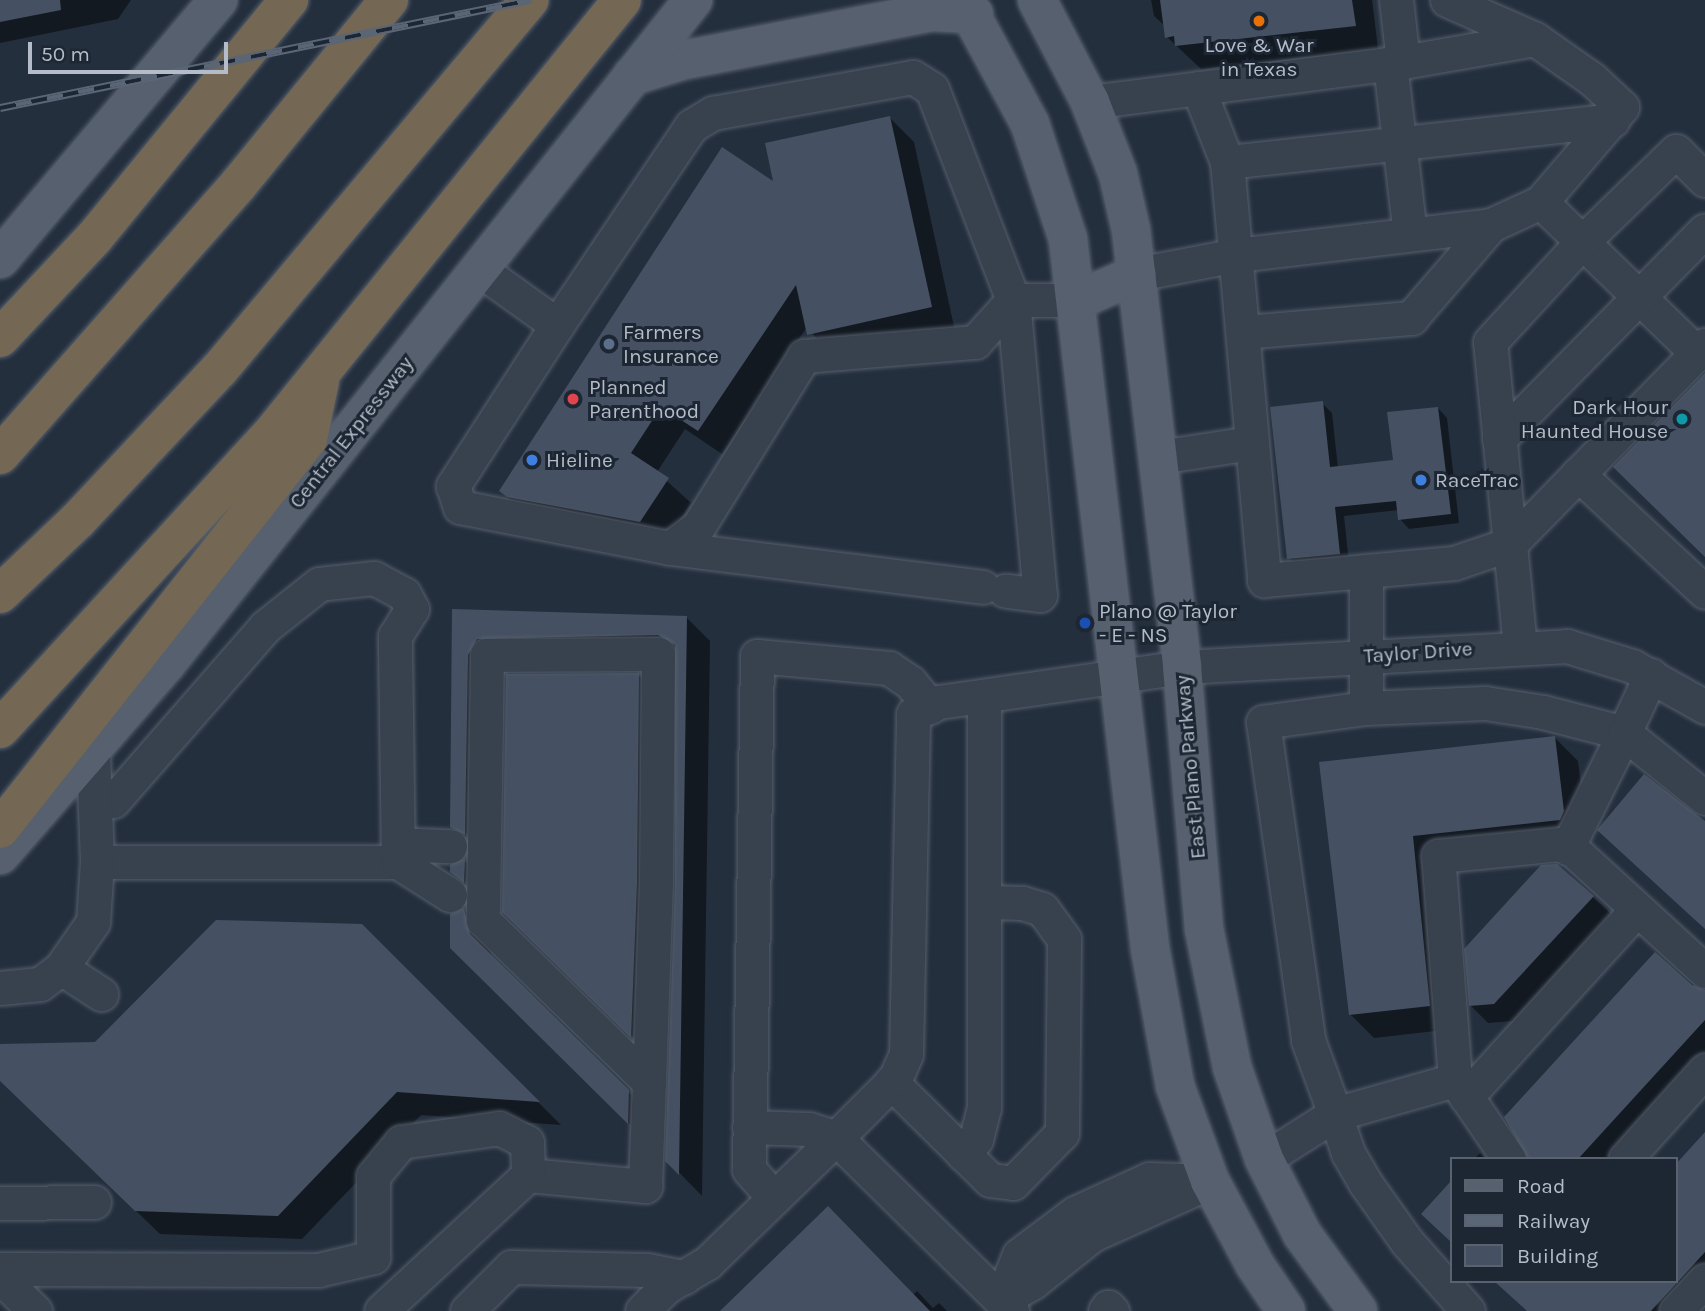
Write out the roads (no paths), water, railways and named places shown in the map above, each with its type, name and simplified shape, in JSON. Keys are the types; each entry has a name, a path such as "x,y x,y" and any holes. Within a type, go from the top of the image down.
{"highway":[{"path":"0,338 94,238 289,0"},
{"path":"0,455 238,185 389,0"},
{"path":"0,594 86,511 219,370 530,0"},
{"path":"0,729 167,552 321,376 622,0"},
{"path":"0,829 307,439 321,376"}],"main road":[{"path":"0,260 218,0"},
{"name":"Central Expressway","path":"0,855 93,753 692,0"},
{"name":"East Plano Parkway","path":"1037,0 1090,102 1118,174 1137,274 1182,667 1204,929 1232,1067 1264,1159 1302,1234 1359,1311"},
{"path":"632,76 684,60 968,7 1034,135 1068,239 1078,300 1150,948 1175,1086 1210,1181 1255,1265 1286,1311"},
{"path":"1078,300 1137,274"},
{"path":"1210,1181 1264,1159"}],"street":[{"path":"1396,0 1400,142 1410,233"},
{"path":"1137,274 1237,255 1491,225 1541,202 1622,107 1592,79 1535,39 1447,0"},
{"path":"1090,102 1397,63 1535,39"},
{"path":"913,77 932,89 1013,300 1040,595 670,548 460,508 453,486 557,326 691,127 713,113 913,77"},
{"path":"1198,89 1227,162 1264,580 1454,564 1510,544 1701,349 1638,297 1541,202"},
{"path":"1227,162 1613,120"},
{"path":"1520,647 1490,342 1581,243 1676,152 1705,180"},
{"path":"1244,332 1411,318 1491,225"},
{"path":"1499,439 1705,230"},
{"path":"479,269 557,326"},
{"path":"670,548 698,527 804,356 975,342 1013,300 1078,300"},
{"path":"1158,457 1250,443"},
{"path":"1578,474 1705,592"},
{"path":"1366,571 1366,708"},
{"path":"113,801 265,627 319,584 373,578 404,593 412,609 395,636 398,862"},
{"name":"Taylor Drive","path":"930,707 984,696 1182,667 1567,646 1651,675 1705,707"},
{"path":"381,1311 528,1175 645,1186 649,1082 658,654 488,655 483,920 649,1082"},
{"path":"642,1311 684,1277 707,1263 836,1138 891,1082 906,1054 913,714 930,707 910,682 889,668 757,656 749,1169 773,1197"},
{"path":"1567,848 1651,675"},
{"path":"963,1154 976,1139 984,1108 984,696"},
{"path":"1468,1311 1407,1242 1366,1184 1348,1153 1308,1040 1263,722 1366,708 1485,703 1544,712 1624,733 1705,798"},
{"path":"0,988 40,984 61,968 93,922 97,862 93,753"},
{"path":"1508,1157 1461,1088 1438,856 1560,844 1705,971"},
{"path":"398,862 417,845 450,846"},
{"path":"97,862 398,862 450,895"},
{"path":"891,1082 990,1180 1013,1183 1062,1133 1065,939 1042,909 1022,903 984,902"},
{"path":"1264,1159 1335,1114 1461,1088 1637,909"},
{"path":"61,968 100,994"},
{"path":"1627,1157 1705,1070"},
{"path":"749,1127 809,1129 836,1138 1006,1305 1019,1255 1075,1213 1149,1179 1210,1181"},
{"path":"0,1269 318,1270 373,1257 373,1176 401,1142 499,1128 527,1142 528,1175"},
{"path":"0,1203 94,1202"},
{"path":"467,1311 511,1267 647,1270 684,1277"},
{"path":"0,1277 35,1311"},
{"path":"1676,1311 1705,1280"},
{"path":"1105,1311 1112,1311"}],"railway":[{"path":"0,108 531,0"}],"place":[{"name":"Love & War in Texas","path":"1259,21"},
{"name":"Farmers Insurance","path":"609,344"},
{"name":"Planned Parenthood","path":"573,399"},
{"name":"Dark Hour Haunted House","path":"1682,419"},
{"name":"Hieline","path":"532,460"},
{"name":"RaceTrac","path":"1421,480"},
{"name":"Plano @ Taylor - E - NS","path":"1085,623"}]}
